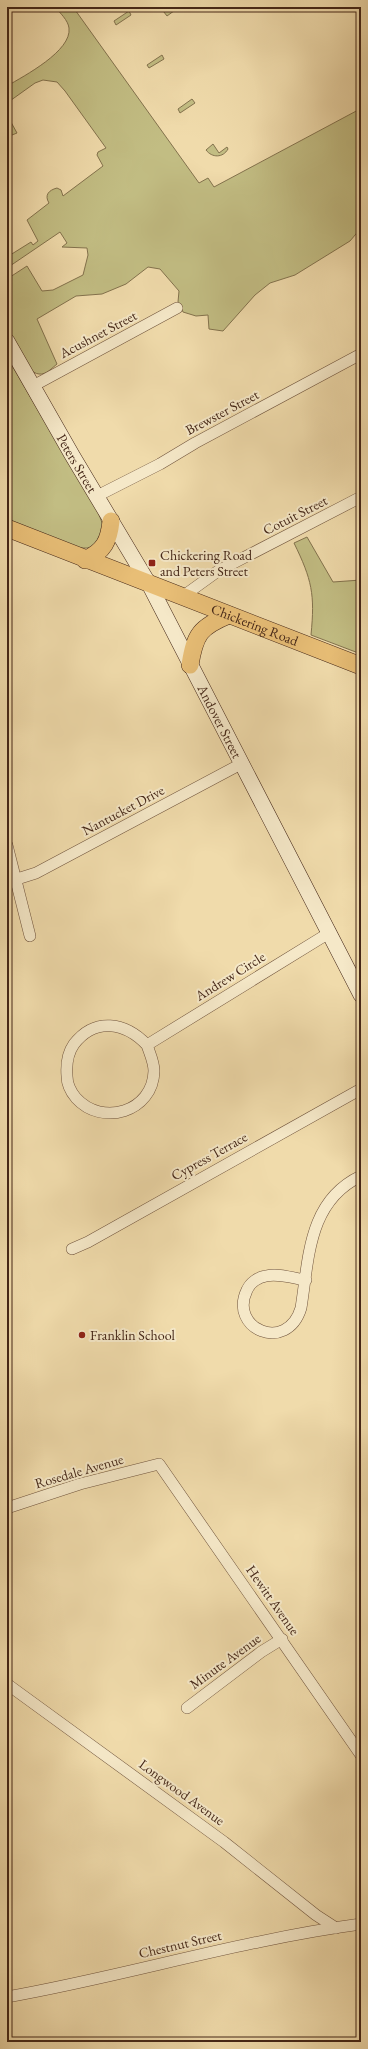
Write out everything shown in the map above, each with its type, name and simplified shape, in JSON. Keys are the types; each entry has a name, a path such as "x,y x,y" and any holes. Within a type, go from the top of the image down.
{"main road":[{"name":"Peters Street","path":"7,341 72,455 149,584"},
{"path":"86,560 97,554 106,545 111,521"},
{"path":"7,528 149,584"},
{"name":"Chickering Road","path":"149,584 361,666"},
{"name":"Andover Street","path":"149,584 361,995"},
{"path":"190,665 194,645 199,635 211,622 230,615"}],"street":[{"name":"Acushnet Street","path":"33,386 177,308"},
{"name":"Brewster Street","path":"97,496 160,464 195,443 361,354"},
{"name":"Cotuit Street","path":"182,597 218,571 361,497"},
{"name":"Nantucket Drive","path":"16,879 36,873 241,764"},
{"path":"7,846 30,936"},
{"name":"Andrew Circle","path":"146,1045 329,933"},
{"path":"100,1027 122,1027 136,1034 146,1045 152,1058 154,1072 144,1098 134,1107 121,1113 107,1114 94,1111 82,1104 72,1093 67,1079 66,1064 71,1049 80,1037 93,1029 100,1027"},
{"name":"Cypress Terrace","path":"72,1249 88,1242 361,1089"},
{"path":"306,1280 275,1275 265,1276 256,1280 249,1286 244,1296 243,1306 245,1315 250,1324 258,1330 268,1333 281,1331 293,1324 301,1308 317,1222 324,1208 334,1194 361,1176"},
{"name":"Rosedale Avenue","path":"7,1508 80,1484 159,1464"},
{"name":"Hewitt Avenue","path":"159,1464 282,1639 361,1755"},
{"name":"Minute Avenue","path":"187,1708 261,1652 282,1639"},
{"name":"Longwood Avenue","path":"7,1684 224,1842 316,1915 336,1928"},
{"name":"Chestnut Street","path":"7,1998 229,1949 361,1924"}],"shaded area":[{"path":"55,7 73,7 199,183 208,178 214,187 360,109 357,101 361,99 361,228 350,241 295,275 270,283 255,295 223,331 209,329 208,315 196,316 183,312 178,302 179,291 160,269 148,267 126,284 102,294 76,296 37,319 57,364 49,371 42,374 29,369 19,357 8,336 6,319 7,279 27,266 42,291 53,290 83,275 88,255 87,248 62,247 67,243 60,232 7,268 7,257 31,242 33,245 38,241 27,220 49,203 47,198 48,193 57,188 61,190 63,196 103,166 97,155 98,152 106,148 57,82 43,80 35,83 7,103 7,86 46,62 63,45 68,37 69,28 67,22"},
{"path":"160,7 165,7 168,11 174,7 178,8 167,16"},
{"path":"129,11 131,15 116,25 114,21"},
{"path":"162,55 164,59 149,68 147,65"},
{"path":"192,99 195,103 180,113 178,109"},
{"path":"7,115 17,133 7,137"},
{"path":"213,144 219,153 227,147 228,149 223,154 214,156 206,150"},
{"path":"7,357 98,512 104,528 94,546 78,548 7,519"},
{"path":"307,537 333,582 361,580 361,654 311,635 313,609 311,588 305,567 294,543"}],"place":[{"name":"Chickering Road and Peters Street","path":"152,563"},
{"name":"Franklin School","path":"82,1335"}]}
